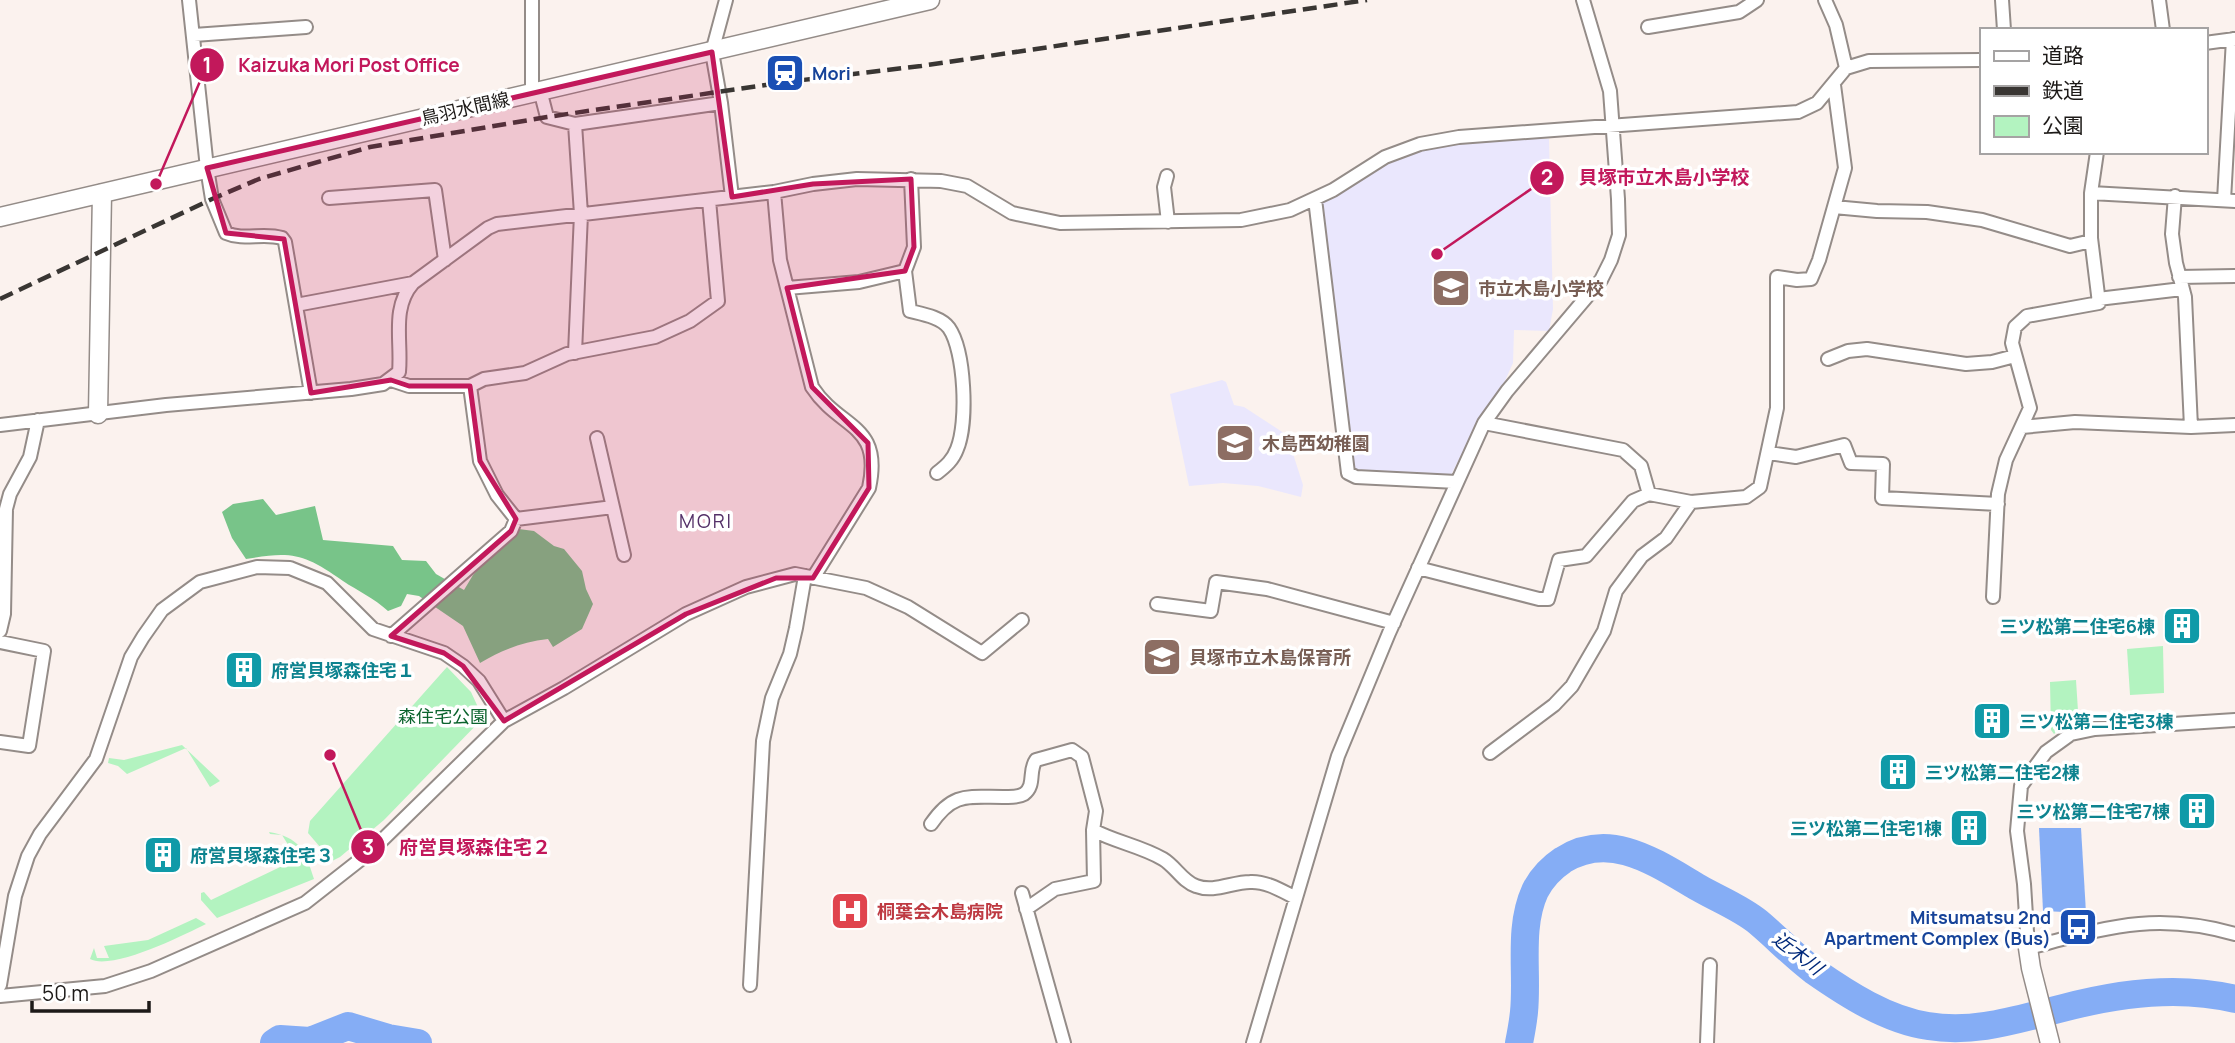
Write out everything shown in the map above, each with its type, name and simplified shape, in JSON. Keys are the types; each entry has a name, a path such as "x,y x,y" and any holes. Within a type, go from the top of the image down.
{"street":[{"path":"189,0 212,199 226,233 237,237 267,234 282,238 311,393"},
{"path":"532,0 536,91 547,117 575,124 721,103"},
{"path":"726,0 712,51 732,197"},
{"name":"鳥羽水間線","path":"0,217 930,0"},
{"path":"1253,1043 1338,756 1457,482 1484,423 1507,391 1601,280 1611,260 1619,234 1610,91 1583,0"},
{"path":"1648,27 1739,12 1757,0"},
{"path":"1825,0 1836,24 1846,68"},
{"path":"2002,0 2004,28"},
{"path":"2159,0 2163,28"},
{"path":"194,35 306,27"},
{"path":"2091,193 2229,200 2234,39 2207,43"},
{"path":"0,425 383,384 398,372 400,305 405,291 497,224 774,192 857,179 911,179 967,186 1012,214 1060,223 1241,220 1290,210 1333,190 1385,157 1420,144 1459,137 1798,112 1817,103 1846,68 1869,61 1980,60"},
{"path":"1418,568 1548,599 1559,560 1586,556 1633,502 1649,494 1691,502 1746,497 1760,487 1777,408 1777,277 1811,279 1835,207 1844,168 1834,85"},
{"path":"575,124 581,214 575,353"},
{"path":"1993,597 1998,504 2006,460 2030,408 2011,343 2015,327 2026,316 2099,303 2091,241 2091,193 2097,154"},
{"path":"1167,176 1164,187 1168,222"},
{"path":"911,179 914,247 905,271 910,311 931,316 948,326 955,341 962,373 964,402 960,437 949,464 937,473"},
{"path":"329,198 435,190 445,260"},
{"path":"750,985 763,741 772,698 790,654 809,577 869,488 872,472 872,454 860,431 820,400 812,387 780,260 774,192"},
{"path":"98,414 102,193"},
{"path":"2175,196 2172,234 2181,283 2191,427"},
{"path":"1315,199 1348,472 1356,477 1457,482"},
{"path":"391,380 409,386 470,386 484,379 525,373 575,353 655,337 690,321 718,301 709,200"},
{"path":"1835,207 1927,212 1982,220 2070,246 2091,241"},
{"path":"787,288 859,282 905,271"},
{"path":"2098,299 2235,276"},
{"path":"296,305 413,283"},
{"path":"1828,359 1849,351 1867,349 1966,364 1992,362 2015,356"},
{"path":"470,386 480,461 497,495 516,519"},
{"path":"0,631 4,614 3,538 6,509 10,494 30,457 38,420"},
{"path":"2022,427 2075,422 2191,427 2235,425"},
{"path":"1484,423 1623,450 1641,466 1649,494"},
{"path":"597,438 624,555"},
{"path":"1769,453 1796,457 1844,445 1851,463 1884,464 1882,498 1998,504"},
{"path":"1490,753 1554,705 1572,686 1604,631 1616,592 1642,556 1666,538 1691,502"},
{"path":"516,519 613,507"},
{"path":"391,636 511,531 516,519"},
{"path":"0,985 15,896 28,856 40,834 96,759 131,657 163,610 200,582 257,567 290,568 327,583 373,629 444,653 463,666 478,681 504,721"},
{"path":"0,996 105,986 151,971 304,902 370,852 504,721 564,688 685,614 746,587 795,574 866,588 908,607 982,653 1022,620"},
{"path":"1157,604 1211,611 1216,582 1267,589 1394,622"},
{"path":"0,642 44,650 29,746 0,742"},
{"path":"2050,1043 2028,948 2017,831 2021,786 2046,752 2071,734 2095,729 2235,720"},
{"path":"931,824 943,807 953,802 969,797 1014,797 1025,793 1032,783 1031,766 1035,760 1072,750 1082,757 1096,811 1093,830 1094,881 1055,889 1026,909"},
{"path":"1093,830 1167,861 1195,886 1211,889 1253,881 1296,898"},
{"path":"1022,893 1064,1043"},
{"path":"2028,948 2117,926 2158,922 2188,924 2235,934"},
{"path":"1707,1043 1710,965"}],"highlighted area":[{"path":"712,52 732,197 813,184 911,179 914,247 905,271 787,288 812,387 868,443 869,488 813,578 776,578 686,614 504,721 463,666 444,653 391,636 511,531 516,519 480,461 470,386 409,386 391,380 311,393 284,239 226,233 207,168"}],"shaded area":[{"path":"1459,137 1549,139 1553,309 1549,331 1514,330 1513,363 1504,383 1482,414 1450,477 1355,471 1346,462 1315,199 1385,157"},
{"name":"木島西幼稚園","path":"1222,380 1226,382 1234,405 1244,407 1287,435 1303,485 1301,497 1258,486 1223,483 1189,486 1170,394"}],"green space":[{"path":"263,499 276,515 315,506 323,540 393,546 402,560 426,561 436,574 464,590 511,528 534,531 554,546 564,549 582,571 593,604 582,629 553,647 548,639 530,642 504,650 480,663 463,626 419,596 407,594 401,606 388,611 372,598 308,560 287,555 246,559 232,538 222,512 233,504"},
{"path":"2163,646 2164,693 2130,695 2127,649"},
{"name":"森住宅公園","path":"447,667 471,692 483,718 384,820 332,861 308,833 310,821"},
{"path":"2076,680 2078,711 2054,734 2051,730 2050,682"},
{"path":"182,745 185,748 127,774 118,766 108,763 109,758 124,760"},
{"path":"187,750 220,781 210,787"},
{"path":"282,835 299,846 314,879 217,918 201,900 201,893 204,892 211,900 297,859"},
{"path":"196,918 206,924 148,950 114,960 90,959 94,948 97,958 109,958 104,946 148,940"}],"water":[{"path":"2039,828 2081,828 2086,913 2043,911"}],"waterway":[{"name":"近木川","path":"1519,1043 1525,997 1525,935 1535,891 1547,873 1563,860 1598,848 1616,849 1650,860 1737,908 1758,922 1814,971 1840,988 1868,1005 1913,1023 1945,1028 1980,1027 2105,998 2149,993 2192,992 2235,999"},
{"name":"近木川","path":"274,1043 280,1039 310,1041 348,1026 388,1038 418,1043"}],"railway":[{"path":"0,299 259,179 370,147 547,117 786,82 921,66 1367,0"}],"place":[{"name":"Mori","path":"785,73"},
{"name":"Kaizuka Mori Post Office","path":"156,184"},
{"name":"貝塚市立木島小学校","path":"1437,254"},
{"name":"市立木島小学校","path":"1451,288"},
{"name":"木島西幼稚園","path":"1235,443"},
{"name":"三ツ松第二住宅6棟","path":"2182,626"},
{"name":"貝塚市立木島保育所","path":"1162,657"},
{"name":"府営貝塚森住宅１","path":"244,670"},
{"name":"三ツ松第二住宅3棟","path":"1992,721"},
{"name":"府営貝塚森住宅２","path":"330,755"},
{"name":"三ツ松第二住宅2棟","path":"1898,772"},
{"name":"三ツ松第二住宅7棟","path":"2197,811"},
{"name":"三ツ松第二住宅1棟","path":"1969,828"},
{"name":"府営貝塚森住宅３","path":"163,855"},
{"name":"桐葉会木島病院","path":"850,911"},
{"name":"Mitsumatsu 2nd Apartment Complex (Bus)","path":"2078,927"}],"district":[{"name":"MORI","path":"706,521"}]}
